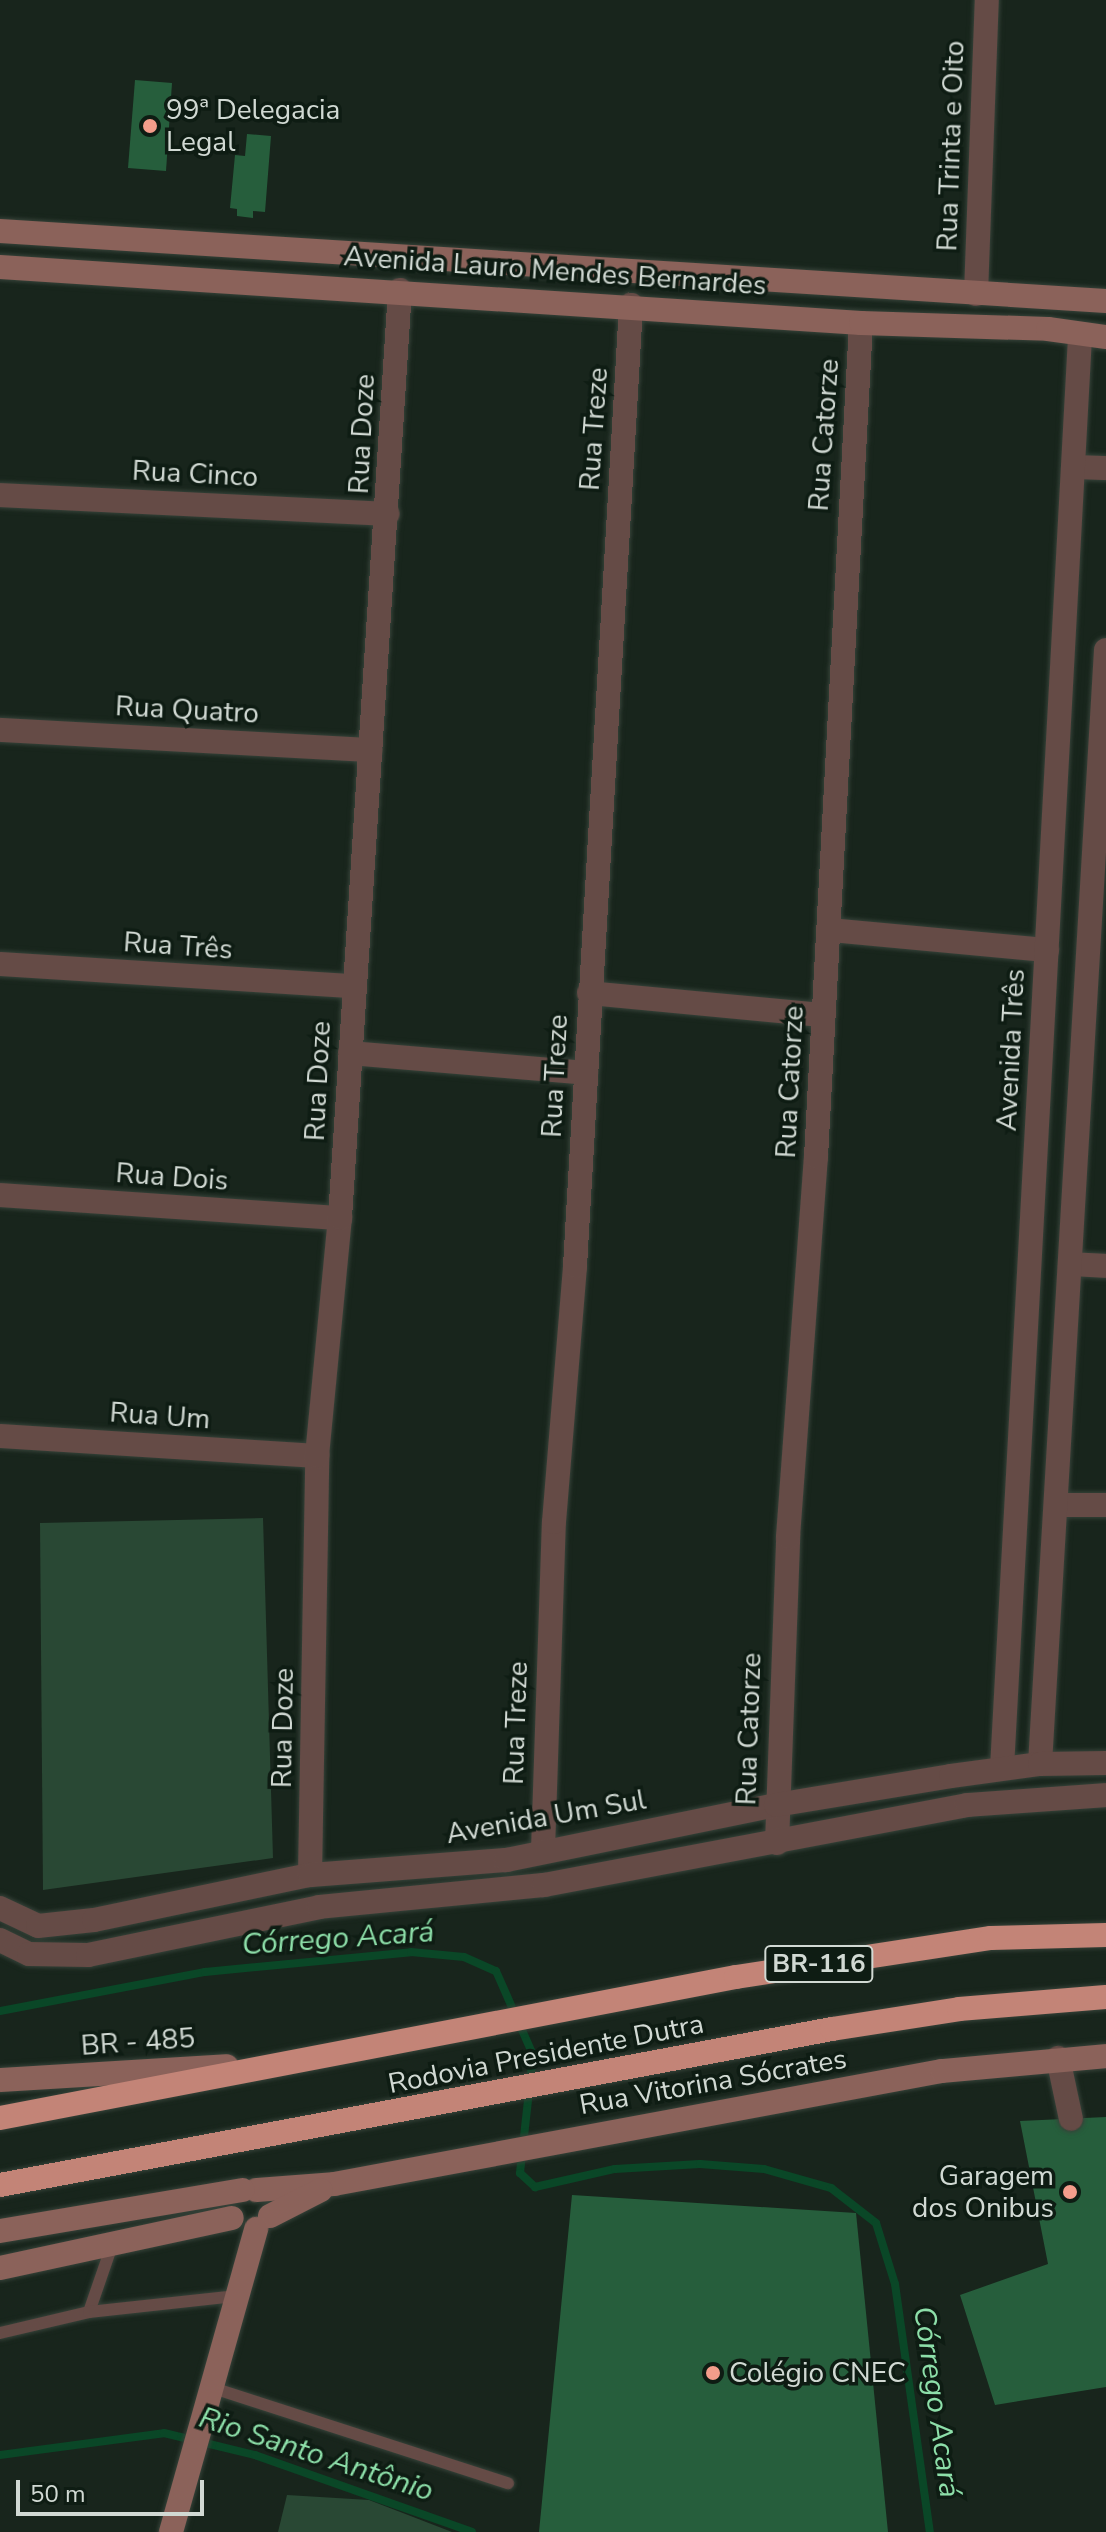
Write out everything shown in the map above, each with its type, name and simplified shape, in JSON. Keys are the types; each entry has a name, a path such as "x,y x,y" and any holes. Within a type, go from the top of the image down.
{"highway":[{"name":"Rodovia Presidente Dutra","path":"0,2118 533,2013 991,1938 1106,1935"},
{"name":"Rodovia Presidente Dutra","path":"0,2185 959,2009 1106,1997"}],"street":[{"name":"Rua Trinta e Oito","path":"976,294 987,0"},
{"name":"Avenida Lauro Mendes Bernardes","path":"0,231 732,280 1106,301"},
{"path":"74,270 77,235"},
{"path":"517,297 519,264"},
{"name":"Avenida Lauro Mendes Bernardes","path":"0,267 517,297 861,323 1048,329 1106,337"},
{"path":"731,312 732,280"},
{"name":"Rua Doze","path":"310,1875 317,1456 340,1218 353,986 388,514 400,290"},
{"path":"1048,296 1048,329"},
{"name":"Rua Treze","path":"543,1850 554,1536 586,1073 631,305"},
{"name":"Rua Catorze","path":"777,1843 788,1537 830,930 861,323"},
{"name":"Avenida Três","path":"1002,1768 1080,335"},
{"path":"1073,467 1106,468"},
{"name":"Rua Cinco","path":"0,495 388,514"},
{"path":"1040,1764 1075,1175 1095,1032 1092,882 1101,801 1106,650"},
{"path":"1062,664 1105,665"},
{"name":"Rua Quatro","path":"0,730 370,750"},
{"path":"1051,879 1092,882"},
{"path":"830,930 1047,950"},
{"name":"Rua Três","path":"0,964 353,986"},
{"path":"589,993 823,1015"},
{"path":"350,1053 586,1073"},
{"path":"1034,1178 1075,1175"},
{"name":"Rua Dois","path":"0,1195 340,1218"},
{"path":"1070,1264 1106,1266"},
{"path":"1024,1364 1064,1366"},
{"name":"Rua Um","path":"0,1436 317,1456"},
{"path":"1056,1505 1106,1505"},
{"path":"1011,1601 1050,1599"},
{"name":"Avenida Um Sul","path":"0,1908 38,1926 72,1922 310,1875 506,1860 543,1850 776,1805 1002,1768 1106,1763"},
{"path":"886,1788 886,1819"},
{"path":"0,1940 29,1954 55,1959 88,1955 319,1907 544,1885 967,1805 1106,1795"},
{"path":"686,1823 692,1855"},
{"name":"Rua Vitorina Sócrates","path":"334,2184 942,2071 1106,2056"},
{"path":"1058,2058 1071,2119"},
{"name":"BR - 485","path":"0,2080 281,2062"},
{"path":"0,2231 249,2190 334,2184"},
{"path":"0,2268 111,2248 144,2234 250,2229 334,2184"},
{"path":"249,2190 230,2204 250,2229"},
{"path":"171,2532 238,2296 250,2229 267,2197 249,2190"}],"lane":[{"path":"89,2312 111,2248"},
{"path":"0,2333 89,2312 238,2296"},
{"path":"213,2388 508,2483"}],"green space":[{"path":"263,1518 273,1858 43,1890 40,1523"},
{"path":"287,2495 369,2500 452,2532 278,2532"}],"building":[{"name":"99ª Delegacia Legal","path":"135,80 172,83 166,171 128,168"},
{"path":"247,134 271,136 265,212 253,211 253,218 237,216 237,209 230,208 235,155 245,156"},
{"name":"Garagem dos Onibus","path":"1106,2117 1106,2387 995,2405 960,2295 1048,2264 1020,2121"},
{"name":"Colégio CNEC","path":"572,2195 856,2213 888,2532 539,2532"}],"waterway":[{"name":"Córrego Acará","path":"0,2011 205,1972 411,1952 464,1957 496,1971 533,2055 520,2173 535,2187 615,2169 700,2164 764,2169 831,2188 876,2223 895,2284 930,2532"},
{"name":"Rio Santo Antônio","path":"0,2455 164,2433 255,2455 472,2532"}],"place":[{"name":"99ª Delegacia Legal","path":"150,126"},
{"name":"Garagem dos Onibus","path":"1070,2192"},
{"name":"Colégio CNEC","path":"713,2373"}]}
